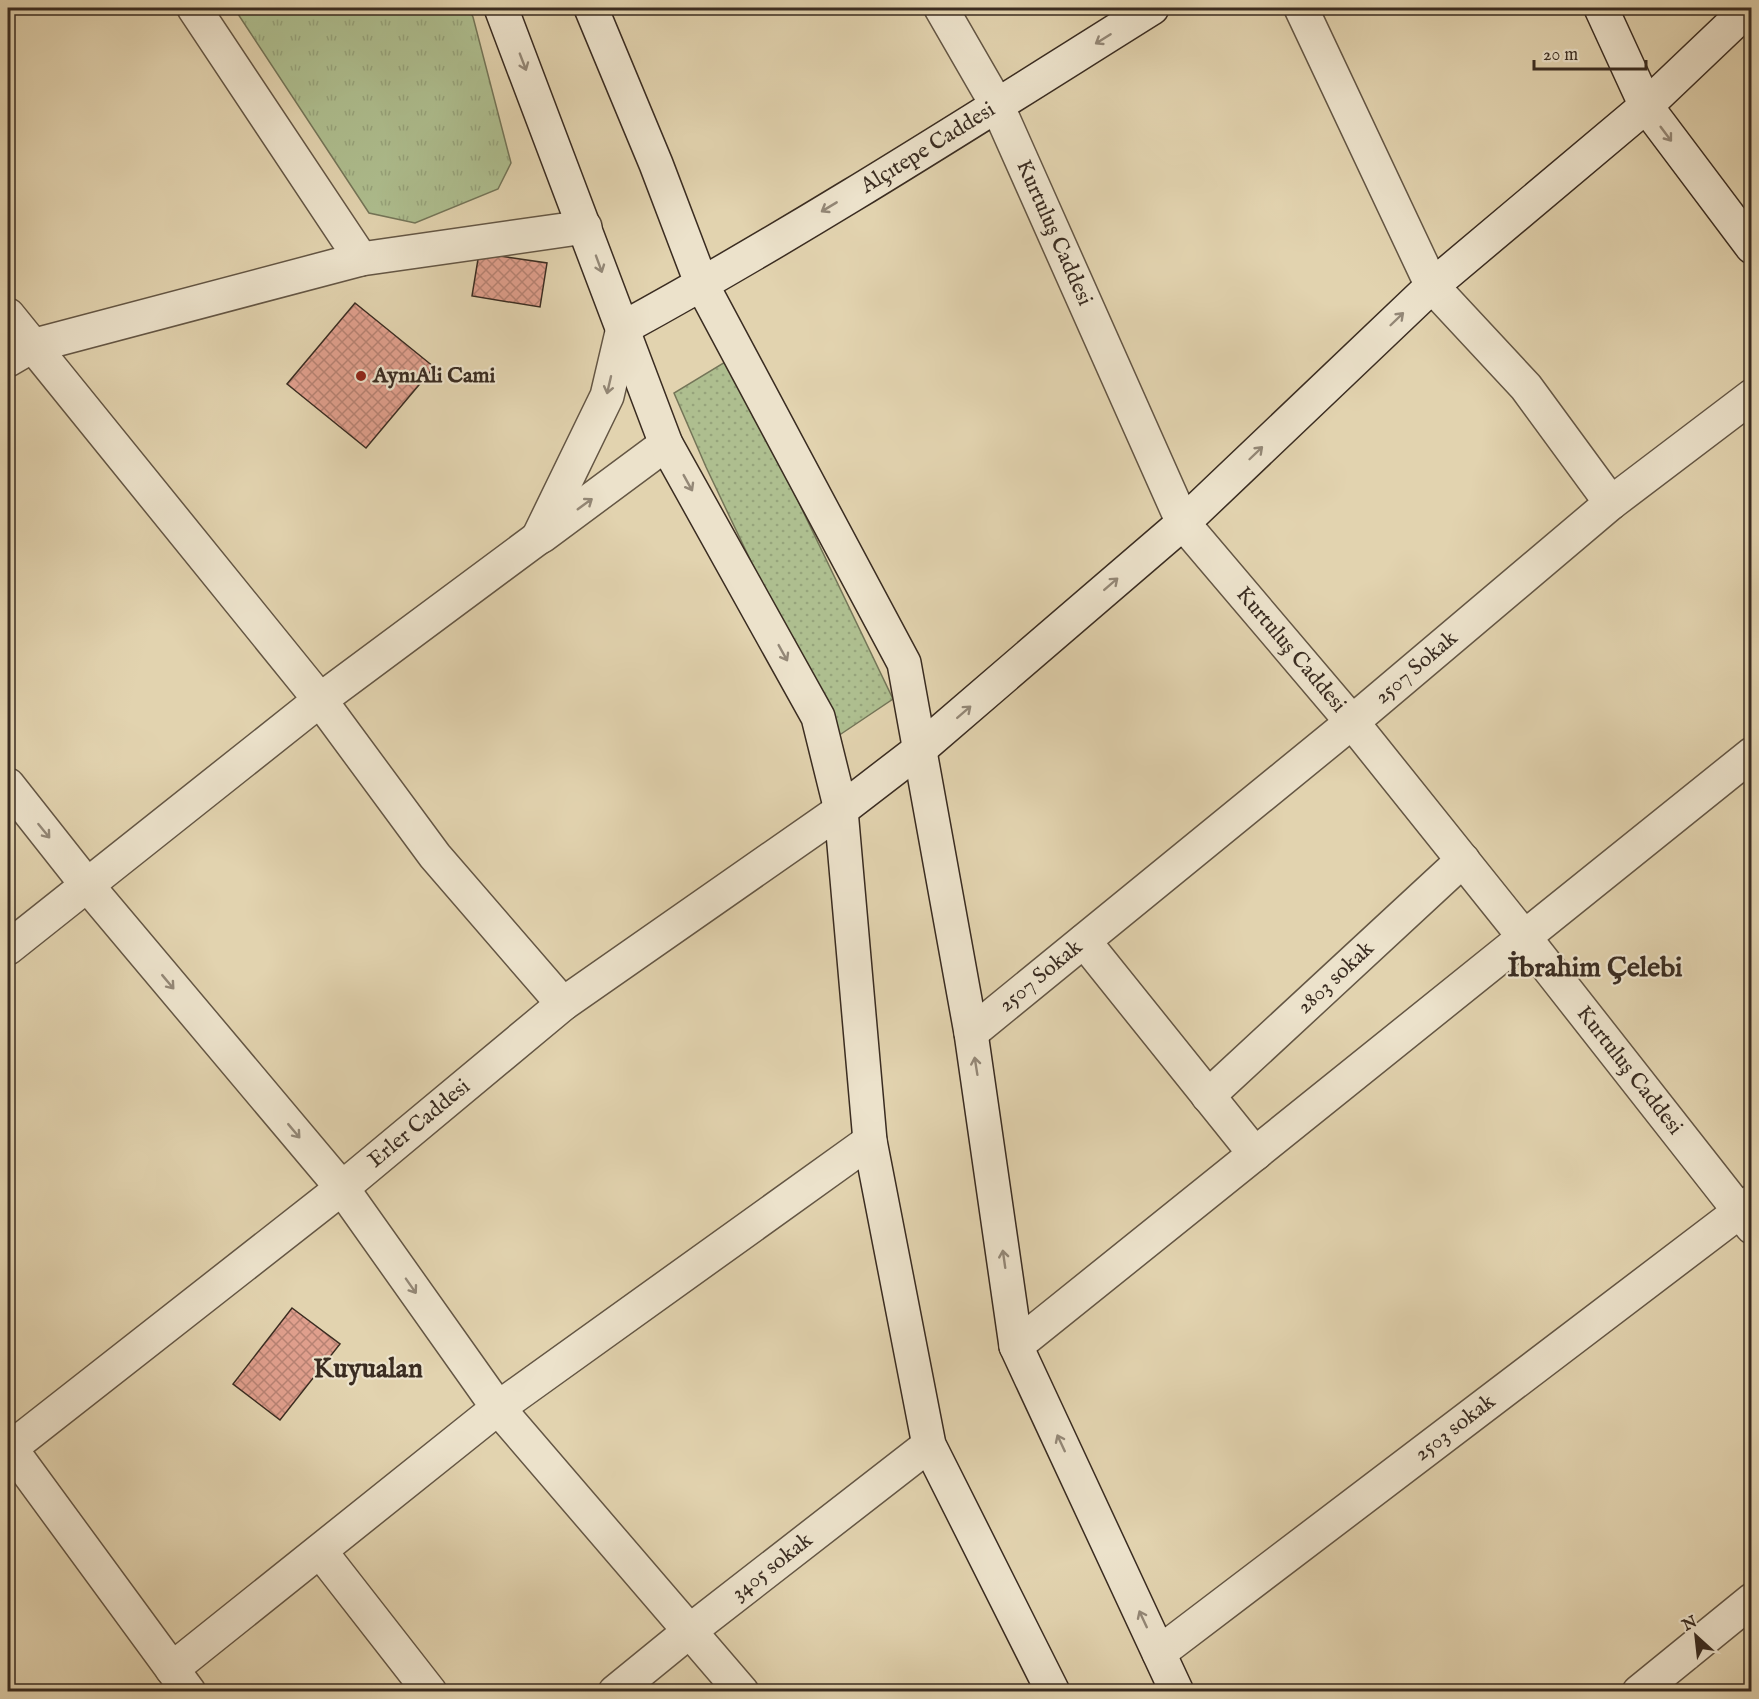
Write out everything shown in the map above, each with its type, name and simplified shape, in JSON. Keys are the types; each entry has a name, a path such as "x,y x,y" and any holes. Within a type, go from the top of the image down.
{"street":[{"path":"194,8 361,259"},
{"path":"501,8 666,444 818,717 841,810 870,1141 929,1444 1053,1692"},
{"path":"591,8 656,164 702,285 904,663 971,1034 1016,1346 1177,1692"},
{"name":"Kurtuluş Caddesi","path":"941,8 997,105 1182,523 1352,723 1747,1214"},
{"name":"Alçıtepe Caddesi","path":"623,328 702,285 1152,8"},
{"path":"1301,8 1432,286 1526,387 1611,503"},
{"path":"1602,8 1646,106 1752,247"},
{"name":"Erler Caddesi","path":"8,1448 342,1188 563,1004 841,810 919,750 1182,523 1432,286 1646,106 1749,8"},
{"path":"20,353 361,259 585,227"},
{"path":"8,315 20,353 320,700 435,856 563,1004"},
{"path":"538,538 607,396 623,328"},
{"name":"2507 Sokak","path":"971,1034 1352,723 1611,503 1752,396"},
{"path":"8,948 320,700 666,444"},
{"path":"1016,1346 1752,754"},
{"path":"8,785 87,885 342,1188 498,1408 742,1692"},
{"name":"2803 sokak","path":"1208,1096 1463,860"},
{"path":"1084,941 1255,1154"},
{"path":"8,1448 181,1680 320,1551 498,1408 870,1141"},
{"name":"2503 sokak","path":"1159,1653 1747,1214"},
{"name":"3405 sokak","path":"615,1692 929,1444"},
{"path":"320,1551 430,1692"},
{"path":"1639,1692 1752,1600"}],"green space":[{"path":"234,8 468,8 473,17 511,163 498,189 415,223 369,213"},
{"path":"730,359 893,699 835,738 706,467 674,393"}],"building":[{"path":"479,253 547,263 540,307 472,296"},
{"name":"AynıAli Cami","path":"355,303 434,367 366,448 287,384"},
{"path":"292,1308 340,1344 280,1420 233,1384"}],"place":[{"name":"AynıAli Cami","path":"361,376"}],"district":[{"name":"İbrahim Çelebi","path":"1595,968"},
{"name":"Kuyualan","path":"368,1369"}]}
